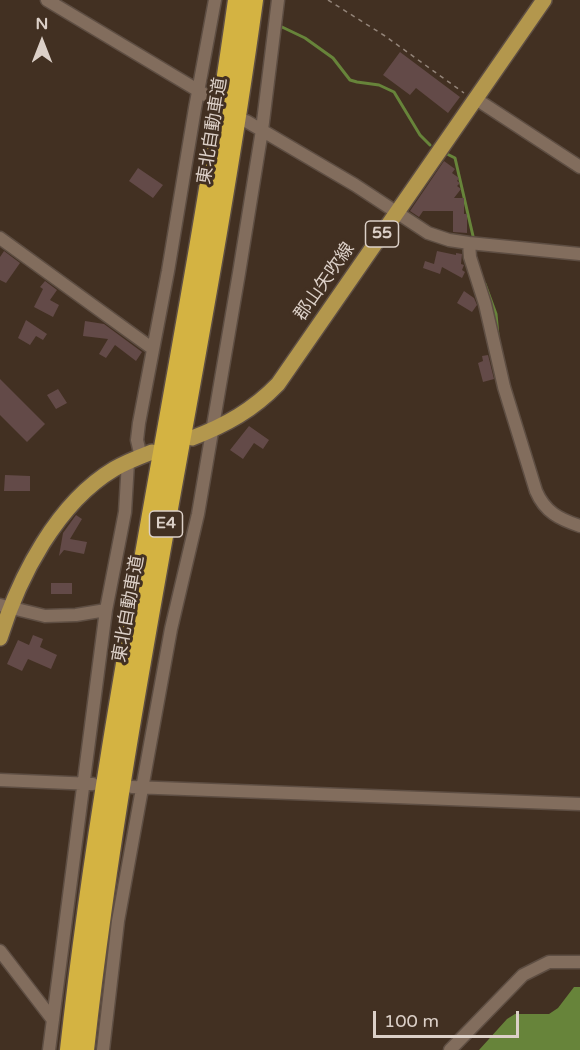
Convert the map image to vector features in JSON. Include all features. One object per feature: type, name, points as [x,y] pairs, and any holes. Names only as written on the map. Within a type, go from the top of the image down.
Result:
[{"type":"highway","name":"東北自動車道","points":[[69,1050],[94,852],[206,204],[237,0]]},
{"type":"highway","name":"東北自動車道","points":[[85,1050],[120,794],[218,230],[254,0]]},
{"type":"main road","name":"郡山矢吹線","points":[[192,438],[246,412],[278,384],[544,0]]},
{"type":"main road","points":[[0,638],[6,606],[52,528],[72,503],[99,479],[140,457]]},
{"type":"street","points":[[47,0],[203,94]]},
{"type":"street","points":[[49,1050],[88,784],[106,610],[125,512],[140,457],[137,440],[139,423],[203,94],[215,0]]},
{"type":"street","points":[[103,1050],[118,921],[138,787],[198,514],[262,130],[278,0]]},
{"type":"street","points":[[476,100],[580,167]]},
{"type":"street","points":[[246,121],[355,185],[428,232],[449,240],[469,243],[580,254]]},
{"type":"street","points":[[0,238],[153,349]]},
{"type":"street","points":[[469,243],[470,257],[485,304],[504,387],[538,496],[553,514],[580,526]]},
{"type":"street","points":[[6,606],[45,616],[76,615],[106,610]]},
{"type":"street","points":[[0,780],[88,784]]},
{"type":"street","points":[[138,787],[580,804]]},
{"type":"street","points":[[0,951],[53,1020]]},
{"type":"street","points":[[450,1050],[523,975],[549,962],[580,962]]},
{"type":"path","points":[[328,0],[385,36],[476,100]]},
{"type":"shaded area","points":[[574,987],[580,987],[580,1050],[479,1050],[507,1019],[515,1014],[549,1014],[558,1008]]},
{"type":"building","points":[[400,52],[460,97],[448,113],[416,88],[410,95],[383,75]]},
{"type":"building","points":[[444,161],[455,169],[452,173],[459,178],[457,181],[460,183],[457,186],[461,189],[454,198],[464,198],[467,233],[453,232],[453,211],[423,211],[419,217],[410,211]]},
{"type":"building","points":[[138,168],[163,185],[153,198],[129,181]]},
{"type":"building","points":[[4,251],[20,263],[6,283],[0,280],[0,257]]},
{"type":"building","points":[[437,251],[462,254],[461,264],[464,265],[462,270],[465,272],[462,278],[442,267],[440,274],[423,268],[425,261],[434,264]]},
{"type":"building","points":[[45,281],[57,290],[50,300],[59,305],[53,317],[34,307],[43,289],[40,287]]},
{"type":"building","points":[[464,291],[474,298],[477,305],[472,312],[457,303]]},
{"type":"building","points":[[26,320],[47,334],[43,340],[36,336],[30,345],[18,338]]},
{"type":"building","points":[[85,321],[104,324],[142,352],[136,361],[115,345],[106,358],[99,354],[108,339],[83,336]]},
{"type":"building","points":[[488,355],[494,379],[483,382],[478,363],[483,361],[482,356]]},
{"type":"building","points":[[0,379],[45,424],[27,442],[0,415]]},
{"type":"building","points":[[58,389],[67,403],[56,409],[47,395]]},
{"type":"building","points":[[249,426],[269,440],[263,449],[254,443],[243,459],[230,450]]},
{"type":"building","points":[[5,475],[30,476],[30,491],[4,491]]},
{"type":"building","points":[[76,515],[82,519],[70,539],[87,542],[84,554],[64,550],[59,556],[63,533]]},
{"type":"building","points":[[51,583],[72,583],[72,594],[51,594]]},
{"type":"building","points":[[33,635],[43,639],[40,647],[57,655],[51,669],[28,659],[22,671],[7,664],[18,640],[29,645]]},
{"type":"waterway","points":[[282,27],[305,38],[333,58],[350,80],[379,85],[394,92],[420,135],[430,145]]},
{"type":"waterway","points":[[447,154],[455,158],[473,236]]},
{"type":"waterway","points":[[485,284],[496,314],[498,336]]}]
